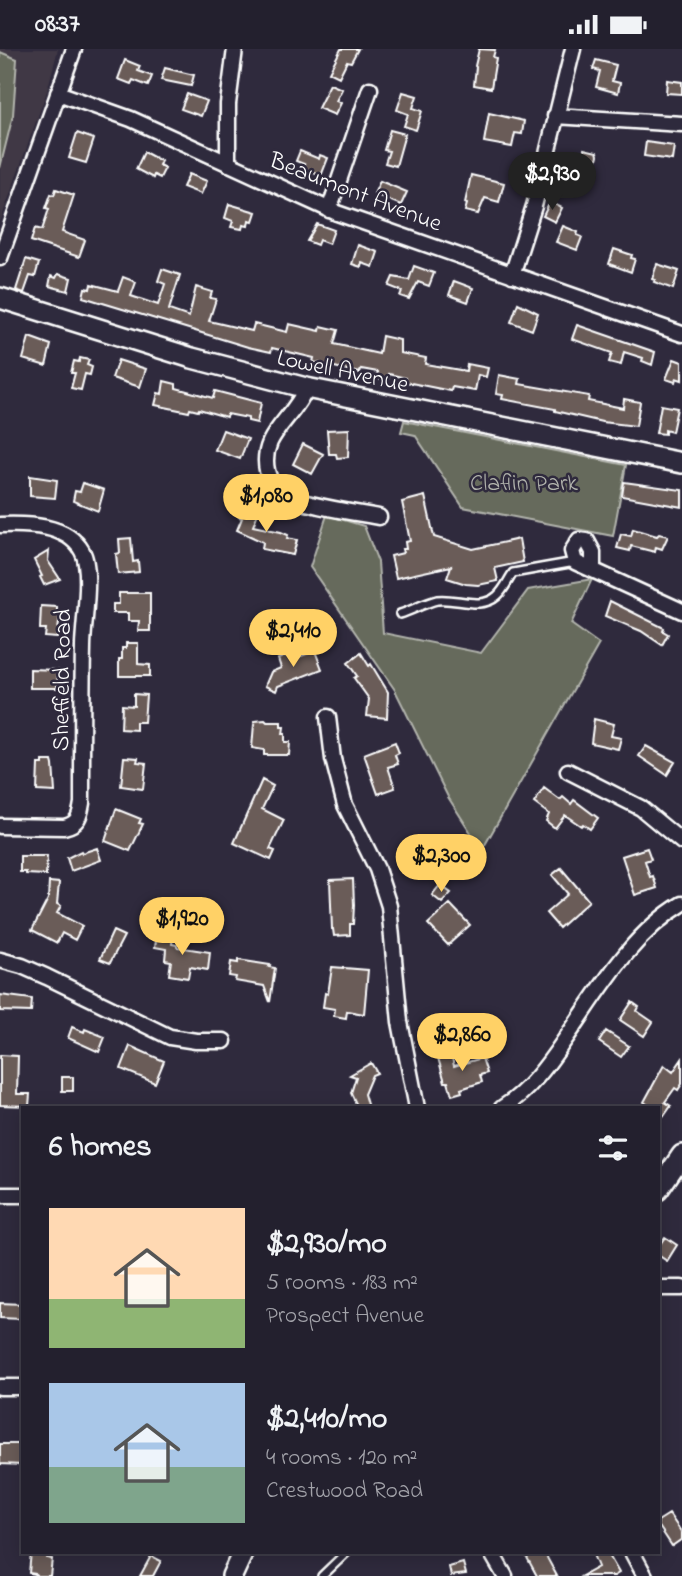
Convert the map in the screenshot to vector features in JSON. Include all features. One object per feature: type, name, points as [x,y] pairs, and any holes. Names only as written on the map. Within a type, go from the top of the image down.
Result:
[{"type":"street","points":[[0,258],[74,49]]},
{"type":"street","points":[[228,164],[228,104],[234,49]]},
{"type":"street","points":[[512,275],[534,206],[573,49]]},
{"type":"street","points":[[329,210],[370,89]]},
{"type":"street","name":"Beaumont Avenue","points":[[58,93],[131,119],[329,210],[682,334]]},
{"type":"street","points":[[555,116],[682,124]]},
{"type":"street","name":"Lowell Avenue","points":[[0,299],[192,358],[306,389],[682,463]]},
{"type":"street","points":[[306,389],[296,409],[272,439],[266,462],[269,477],[279,491],[292,499],[379,517]]},
{"type":"street","name":"Sheffield Road","points":[[0,525],[37,526],[66,534],[83,552],[87,563],[87,577],[83,645],[82,803],[78,819],[73,825],[64,827],[0,826]]},
{"type":"street","points":[[593,569],[593,552],[590,545],[584,540],[576,542],[573,548],[575,562],[682,611]]},
{"type":"street","points":[[328,717],[333,759],[345,805],[377,869],[389,905],[400,1022],[417,1106]]},
{"type":"street","points":[[568,771],[641,808],[682,842]]},
{"type":"street","points":[[505,1106],[523,1092],[544,1068],[635,943],[670,911],[682,904]]},
{"type":"street","points":[[0,960],[47,977],[170,1037],[224,1041]]},
{"type":"street","points":[[660,1187],[682,1155]]},
{"type":"street","points":[[0,1195],[21,1195]]},
{"type":"street","points":[[660,1288],[682,1288]]},
{"type":"street","points":[[0,1387],[21,1387]]},
{"type":"street","points":[[232,1576],[242,1554]]},
{"type":"street","points":[[492,1554],[505,1576]]},
{"type":"street","points":[[633,1554],[645,1576]]},
{"type":"lane","points":[[400,614],[435,601],[475,603],[492,599],[498,595],[513,573],[575,562]]},
{"type":"lane","points":[[322,1576],[345,1554]]},
{"type":"shaded area","points":[[0,49],[58,49],[47,91],[0,222]]},
{"type":"green space","points":[[0,52],[17,59],[13,115],[0,168]]},
{"type":"green space","name":"Claflin Park","points":[[404,421],[626,465],[613,536],[463,507],[415,435],[401,432]]},
{"type":"green space","points":[[327,515],[364,526],[378,562],[383,633],[481,653],[528,590],[592,579],[571,624],[599,644],[482,850],[448,797],[395,690],[310,567]]},
{"type":"building","points":[[341,49],[358,49],[351,62],[347,61],[339,77],[329,72]]},
{"type":"building","points":[[479,49],[495,50],[491,88],[474,85]]},
{"type":"building","points":[[125,60],[140,66],[138,71],[152,76],[148,86],[133,80],[131,84],[118,79]]},
{"type":"building","points":[[596,60],[616,65],[612,81],[620,83],[618,93],[596,87],[600,71],[593,69]]},
{"type":"building","points":[[165,68],[194,75],[191,86],[161,80]]},
{"type":"building","points":[[667,80],[682,82],[682,94],[666,93]]},
{"type":"building","points":[[330,84],[342,89],[336,101],[341,103],[335,115],[318,108]]},
{"type":"building","points":[[403,92],[417,96],[413,108],[422,111],[416,130],[404,126],[408,114],[397,110]]},
{"type":"building","points":[[187,94],[207,101],[201,116],[181,109]]},
{"type":"building","points":[[489,113],[524,121],[522,134],[515,133],[512,147],[484,142]]},
{"type":"building","points":[[390,130],[405,134],[396,166],[385,163],[389,151],[384,150]]},
{"type":"building","points":[[77,133],[94,139],[86,163],[69,158]]},
{"type":"building","points":[[646,142],[674,146],[672,160],[644,156]]},
{"type":"building","points":[[584,149],[597,152],[598,155],[593,175],[590,174],[589,179],[574,175]]},
{"type":"building","points":[[300,151],[319,159],[320,155],[328,158],[321,176],[302,168],[304,164],[296,161]]},
{"type":"building","points":[[144,152],[161,161],[159,165],[165,168],[160,178],[154,175],[153,178],[136,169]]},
{"type":"building","points":[[189,174],[207,181],[201,194],[183,187]]},
{"type":"building","points":[[471,175],[504,183],[499,202],[485,198],[478,214],[465,211]]},
{"type":"building","points":[[380,181],[407,192],[401,205],[374,194]]},
{"type":"building","points":[[56,189],[74,195],[62,232],[85,240],[79,257],[31,241],[35,228],[42,230],[49,209],[46,208]]},
{"type":"building","points":[[550,202],[562,208],[555,222],[543,216]]},
{"type":"building","points":[[229,204],[256,212],[253,221],[249,220],[248,226],[243,225],[242,229],[231,227],[233,221],[225,218]]},
{"type":"building","points":[[317,224],[334,230],[329,244],[319,240],[317,245],[307,241]]},
{"type":"building","points":[[563,226],[578,232],[577,235],[582,237],[577,250],[556,242]]},
{"type":"building","points":[[358,245],[378,252],[373,267],[362,263],[361,267],[352,264]]},
{"type":"building","points":[[614,249],[632,255],[631,258],[635,259],[631,272],[609,264]]},
{"type":"building","points":[[26,259],[39,263],[35,277],[30,276],[24,293],[16,290]]},
{"type":"building","points":[[657,264],[679,271],[673,289],[652,279]]},
{"type":"building","points":[[414,266],[434,273],[429,286],[418,282],[409,299],[400,296],[402,291],[389,286],[393,277],[409,280]]},
{"type":"building","points":[[162,269],[180,275],[169,310],[189,317],[196,287],[212,292],[210,298],[216,299],[209,321],[252,331],[254,324],[287,332],[289,324],[320,331],[321,326],[338,330],[334,344],[379,354],[382,336],[400,340],[400,353],[426,358],[425,364],[466,371],[467,364],[488,368],[486,377],[478,375],[475,391],[452,387],[451,391],[406,382],[406,378],[389,374],[388,380],[377,378],[378,372],[361,369],[360,373],[313,362],[314,358],[272,348],[271,352],[248,347],[83,297],[85,288],[90,289],[91,284],[118,291],[123,277],[136,282],[131,296],[158,305],[165,284],[158,281]]},
{"type":"building","points":[[58,274],[71,278],[68,291],[49,286],[51,276],[56,278]]},
{"type":"building","points":[[454,281],[473,288],[468,302],[449,295]]},
{"type":"building","points":[[518,303],[538,313],[532,330],[511,322]]},
{"type":"building","points":[[577,325],[655,352],[652,365],[642,361],[643,358],[624,352],[621,365],[609,362],[612,353],[572,339]]},
{"type":"building","points":[[29,337],[51,345],[46,366],[23,359]]},
{"type":"building","points":[[80,358],[89,360],[87,365],[92,367],[90,375],[85,374],[81,390],[71,388],[75,373],[71,373],[74,361],[79,362]]},
{"type":"building","points":[[674,359],[682,362],[682,380],[676,378],[675,382],[666,379]]},
{"type":"building","points":[[118,360],[146,369],[140,387],[112,378]]},
{"type":"building","points":[[499,375],[520,379],[519,384],[589,396],[588,401],[623,408],[624,399],[640,402],[636,426],[602,422],[555,409],[502,399],[503,395],[496,394]]},
{"type":"building","points":[[164,381],[176,384],[176,388],[213,398],[215,391],[261,403],[257,423],[248,421],[248,418],[227,414],[226,417],[199,409],[190,409],[189,412],[155,405],[158,393],[162,394]]},
{"type":"building","points":[[661,405],[677,408],[672,432],[665,430],[665,434],[656,433]]},
{"type":"building","points":[[349,429],[348,457],[337,458],[336,454],[329,454],[327,430]]},
{"type":"building","points":[[223,430],[248,439],[240,459],[215,450]]},
{"type":"building","points":[[303,444],[323,454],[312,474],[293,464]]},
{"type":"building","points":[[30,476],[57,480],[55,498],[30,496]]},
{"type":"building","points":[[624,482],[682,490],[682,507],[622,496]]},
{"type":"building","points":[[83,483],[104,490],[98,511],[73,501],[75,491],[80,492]]},
{"type":"building","points":[[425,496],[434,537],[473,549],[519,539],[523,562],[495,568],[498,581],[478,585],[447,578],[451,566],[396,578],[391,556],[403,553],[402,549],[406,549],[405,542],[410,541],[402,502]]},
{"type":"building","points":[[243,507],[258,513],[253,526],[281,532],[288,535],[287,538],[297,540],[293,555],[262,549],[263,542],[237,530]]},
{"type":"building","points":[[633,529],[657,536],[668,536],[662,549],[656,547],[655,552],[631,546],[630,551],[617,548],[621,534],[631,536]]},
{"type":"building","points":[[131,538],[133,562],[138,561],[139,572],[118,574],[116,554],[120,553],[119,539]]},
{"type":"building","points":[[49,551],[48,561],[60,579],[44,585],[34,560]]},
{"type":"building","points":[[119,593],[150,593],[150,631],[138,631],[139,621],[128,621],[128,613],[113,613],[113,604],[119,604]]},
{"type":"building","points":[[610,601],[664,628],[663,631],[668,634],[662,645],[641,631],[605,616]]},
{"type":"building","points":[[41,606],[57,607],[57,615],[60,615],[57,638],[45,637],[46,629],[40,629]]},
{"type":"building","points":[[126,643],[138,643],[138,664],[150,665],[150,676],[119,676],[119,659],[122,659],[122,648],[126,648]]},
{"type":"building","points":[[315,651],[322,669],[278,686],[276,691],[265,686],[271,672],[281,668],[278,659],[291,654],[293,659]]},
{"type":"building","points":[[361,653],[388,692],[387,718],[367,716],[369,699],[354,678],[357,676],[348,663]]},
{"type":"building","points":[[30,669],[58,670],[57,688],[30,688]]},
{"type":"building","points":[[134,694],[146,695],[144,722],[136,722],[136,730],[121,729],[122,705],[134,706]]},
{"type":"building","points":[[594,719],[614,724],[611,736],[621,738],[618,749],[591,743]]},
{"type":"building","points":[[255,721],[281,722],[285,742],[290,742],[289,755],[264,755],[264,750],[252,748]]},
{"type":"building","points":[[395,742],[399,753],[395,755],[398,764],[388,767],[395,788],[378,794],[364,754]]},
{"type":"building","points":[[646,746],[675,762],[667,775],[639,756]]},
{"type":"building","points":[[124,757],[138,758],[137,762],[146,763],[143,789],[121,786]]},
{"type":"building","points":[[43,761],[52,761],[55,792],[37,791],[38,764],[43,764]]},
{"type":"building","points":[[262,780],[273,786],[262,809],[284,820],[270,849],[275,851],[271,860],[234,843]]},
{"type":"building","points":[[544,788],[560,800],[563,797],[571,804],[574,800],[598,818],[590,829],[565,815],[555,828],[546,821],[549,814],[534,803]]},
{"type":"building","points":[[116,809],[141,819],[139,823],[143,824],[130,851],[105,841]]},
{"type":"building","points":[[97,848],[101,860],[71,871],[67,858],[81,851],[82,853]]},
{"type":"building","points":[[647,848],[651,859],[645,861],[657,888],[635,895],[622,856]]},
{"type":"building","points":[[20,856],[47,856],[46,875],[20,872]]},
{"type":"building","points":[[561,868],[589,901],[559,928],[546,913],[568,894],[552,875]]},
{"type":"building","points":[[353,879],[353,924],[350,924],[350,935],[334,936],[330,880]]},
{"type":"building","points":[[49,882],[59,883],[57,904],[61,906],[57,913],[82,926],[75,940],[62,933],[57,943],[32,930],[48,899]]},
{"type":"building","points":[[440,885],[451,893],[442,903],[432,895]]},
{"type":"building","points":[[450,904],[470,925],[448,945],[428,924]]},
{"type":"building","points":[[113,931],[124,936],[110,963],[100,959]]},
{"type":"building","points":[[157,934],[173,937],[172,944],[177,947],[210,952],[208,970],[190,967],[188,978],[169,975],[171,961],[165,960],[166,949],[155,947]]},
{"type":"building","points":[[238,960],[275,968],[270,1002],[264,986],[235,981],[236,977],[229,976],[231,962],[238,963]]},
{"type":"building","points":[[332,967],[368,970],[364,1014],[347,1011],[346,1018],[334,1016],[335,1009],[323,1007]]},
{"type":"building","points":[[0,995],[32,999],[31,1012],[0,1011]]},
{"type":"building","points":[[632,1002],[639,1007],[637,1011],[653,1022],[644,1036],[620,1020]]},
{"type":"building","points":[[72,1027],[105,1037],[99,1052],[68,1038]]},
{"type":"building","points":[[606,1031],[629,1046],[621,1057],[599,1042]]},
{"type":"building","points":[[130,1046],[164,1061],[155,1083],[121,1069]]},
{"type":"building","points":[[451,1054],[454,1066],[482,1058],[487,1073],[480,1075],[482,1082],[452,1095],[438,1058]]},
{"type":"building","points":[[0,1055],[18,1056],[17,1094],[30,1094],[29,1106],[0,1105]]},
{"type":"building","points":[[682,1059],[682,1084],[678,1090],[675,1088],[665,1102],[671,1106],[664,1116],[660,1113],[660,1106],[650,1106],[644,1102],[664,1065],[673,1072]]},
{"type":"building","points":[[371,1063],[377,1073],[372,1075],[364,1094],[367,1106],[357,1106],[351,1093],[356,1077],[350,1075]]},
{"type":"building","points":[[62,1077],[73,1077],[73,1091],[62,1091]]},
{"type":"building","points":[[665,1237],[677,1245],[667,1261],[660,1256],[660,1244]]},
{"type":"building","points":[[0,1303],[21,1304],[21,1319],[0,1318]]},
{"type":"building","points":[[0,1444],[19,1444],[21,1465],[0,1464]]},
{"type":"building","points":[[669,1514],[682,1533],[682,1539],[672,1546],[660,1528],[660,1520]]},
{"type":"building","points":[[31,1554],[46,1554],[46,1558],[52,1559],[50,1576],[35,1576],[36,1574],[29,1573]]},
{"type":"building","points":[[525,1554],[545,1554],[557,1576],[537,1576]]},
{"type":"building","points":[[593,1554],[608,1554],[619,1573],[614,1576],[582,1576],[598,1567]]},
{"type":"building","points":[[151,1556],[161,1561],[153,1576],[140,1576]]},
{"type":"building","points":[[463,1563],[466,1574],[451,1576],[449,1567]]}]
